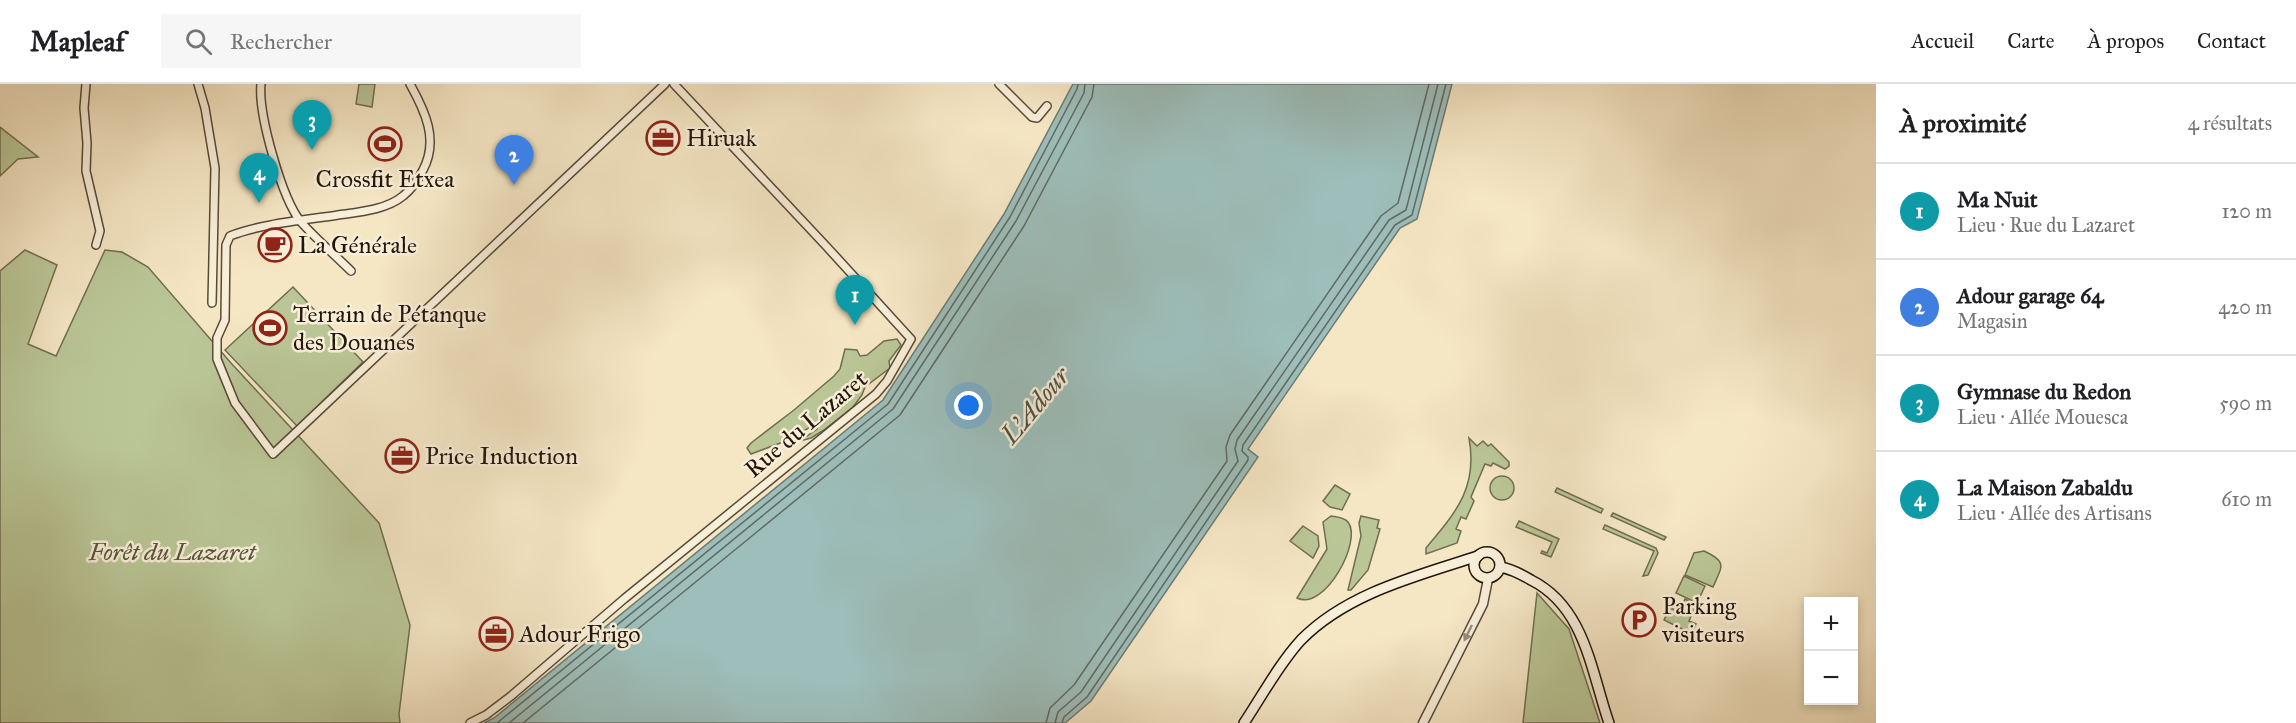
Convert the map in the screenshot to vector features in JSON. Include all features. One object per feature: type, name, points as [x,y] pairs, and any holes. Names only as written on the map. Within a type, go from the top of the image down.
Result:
[{"type":"main road","points":[[1244,723],[1300,642],[1327,619],[1350,605],[1410,578],[1485,552],[1493,553],[1499,559],[1500,567],[1496,575],[1488,579],[1476,573],[1474,566],[1478,556]]},
{"type":"main road","points":[[1461,561],[1474,566]]},
{"type":"main road","points":[[1500,567],[1510,569],[1540,584],[1552,593],[1571,616],[1586,645],[1610,723]]},
{"type":"street","points":[[86,84],[84,108],[87,143],[86,171],[100,231],[96,245]]},
{"type":"street","points":[[198,84],[205,108],[215,168],[212,303]]},
{"type":"street","points":[[261,84],[263,115],[287,198],[300,221],[351,271]]},
{"type":"street","points":[[410,84],[426,115],[430,135],[426,164],[415,184],[402,197],[366,211],[238,233],[230,236],[226,245],[225,320],[217,338],[217,359],[236,402],[273,454],[665,84]]},
{"type":"street","points":[[999,84],[1032,117],[1036,118],[1047,106]]},
{"type":"street","name":"Rue du Lazaret","points":[[470,723],[486,715],[511,696],[624,599],[876,394],[910,339],[836,255],[676,85]]},
{"type":"street","points":[[1423,723],[1483,604],[1488,579]]},
{"type":"green space","points":[[359,84],[375,84],[372,107],[356,104]]},
{"type":"green space","points":[[0,127],[38,157],[18,159],[0,176]]},
{"type":"green space","name":"Forêt du Lazaret","points":[[25,250],[57,265],[28,344],[56,356],[105,250],[122,252],[148,267],[231,363],[379,523],[410,625],[399,714],[400,723],[0,723],[0,271]]},
{"type":"green space","points":[[293,287],[363,362],[297,426],[225,350]]},
{"type":"green space","points":[[897,339],[901,345],[889,361],[890,368],[865,387],[853,407],[824,430],[811,438],[800,441],[817,429],[820,422],[783,442],[751,454],[747,448],[751,443],[834,376],[840,369],[845,349],[857,350],[860,356],[867,355],[884,341]]},
{"type":"green space","points":[[1469,438],[1477,446],[1483,441],[1488,446],[1491,444],[1509,462],[1509,466],[1505,469],[1493,463],[1491,466],[1485,464],[1471,497],[1474,501],[1466,519],[1461,517],[1456,529],[1461,531],[1457,543],[1426,554],[1426,548],[1455,511],[1467,485],[1471,456]]},
{"type":"green space","points":[[1502,476],[1510,480],[1514,488],[1510,496],[1502,500],[1494,496],[1490,488],[1494,480]]},
{"type":"green space","points":[[1335,485],[1350,494],[1342,510],[1330,507],[1323,501]]},
{"type":"green space","points":[[1557,488],[1603,509],[1601,513],[1555,492]]},
{"type":"green space","points":[[1613,513],[1666,537],[1664,540],[1611,516]]},
{"type":"green space","points":[[1331,516],[1348,522],[1351,531],[1346,558],[1329,585],[1318,595],[1308,600],[1297,598],[1327,549],[1323,522]]},
{"type":"green space","points":[[1361,516],[1379,520],[1377,528],[1380,529],[1368,570],[1351,590],[1348,590],[1361,536],[1359,523]]},
{"type":"green space","points":[[1519,521],[1559,539],[1551,557],[1541,553],[1542,551],[1547,553],[1552,542],[1516,527]]},
{"type":"green space","points":[[1605,525],[1656,548],[1658,553],[1648,575],[1643,576],[1654,551],[1603,529]]},
{"type":"green space","points":[[1303,526],[1318,536],[1319,546],[1313,558],[1290,541]]},
{"type":"green space","points":[[1704,551],[1717,558],[1721,565],[1713,587],[1685,575],[1694,553]]},
{"type":"green space","points":[[1684,576],[1705,586],[1697,603],[1676,593]]},
{"type":"green space","points":[[1537,593],[1569,629],[1600,723],[1523,723]]},
{"type":"green space","points":[[1685,599],[1696,605],[1692,615],[1680,609]]},
{"type":"green space","points":[[1670,608],[1691,616],[1689,621],[1696,624],[1692,634],[1664,620]]},
{"type":"water","name":"L'Adour","points":[[1073,84],[1452,84],[1417,219],[1400,228],[1248,449],[1258,457],[1091,701],[1065,723],[484,723],[494,718],[883,400],[1004,214]]},
{"type":"place","name":"Hiruak","points":[[663,138]]},
{"type":"place","name":"Crossfit Etxea","points":[[385,144]]},
{"type":"place","name":"Gymnase du Redon","points":[[312,150]]},
{"type":"place","name":"Adour garage 64","points":[[514,185]]},
{"type":"place","name":"La Maison Zabaldu","points":[[259,203]]},
{"type":"place","name":"La Générale","points":[[275,245]]},
{"type":"place","name":"Ma Nuit","points":[[855,325]]},
{"type":"place","name":"Terrain de Pétanque des Douanes","points":[[270,328]]},
{"type":"place","name":"Price Induction","points":[[402,456]]},
{"type":"place","name":"Parking visiteurs","points":[[1639,620]]},
{"type":"place","name":"Adour Frigo","points":[[496,634]]}]
